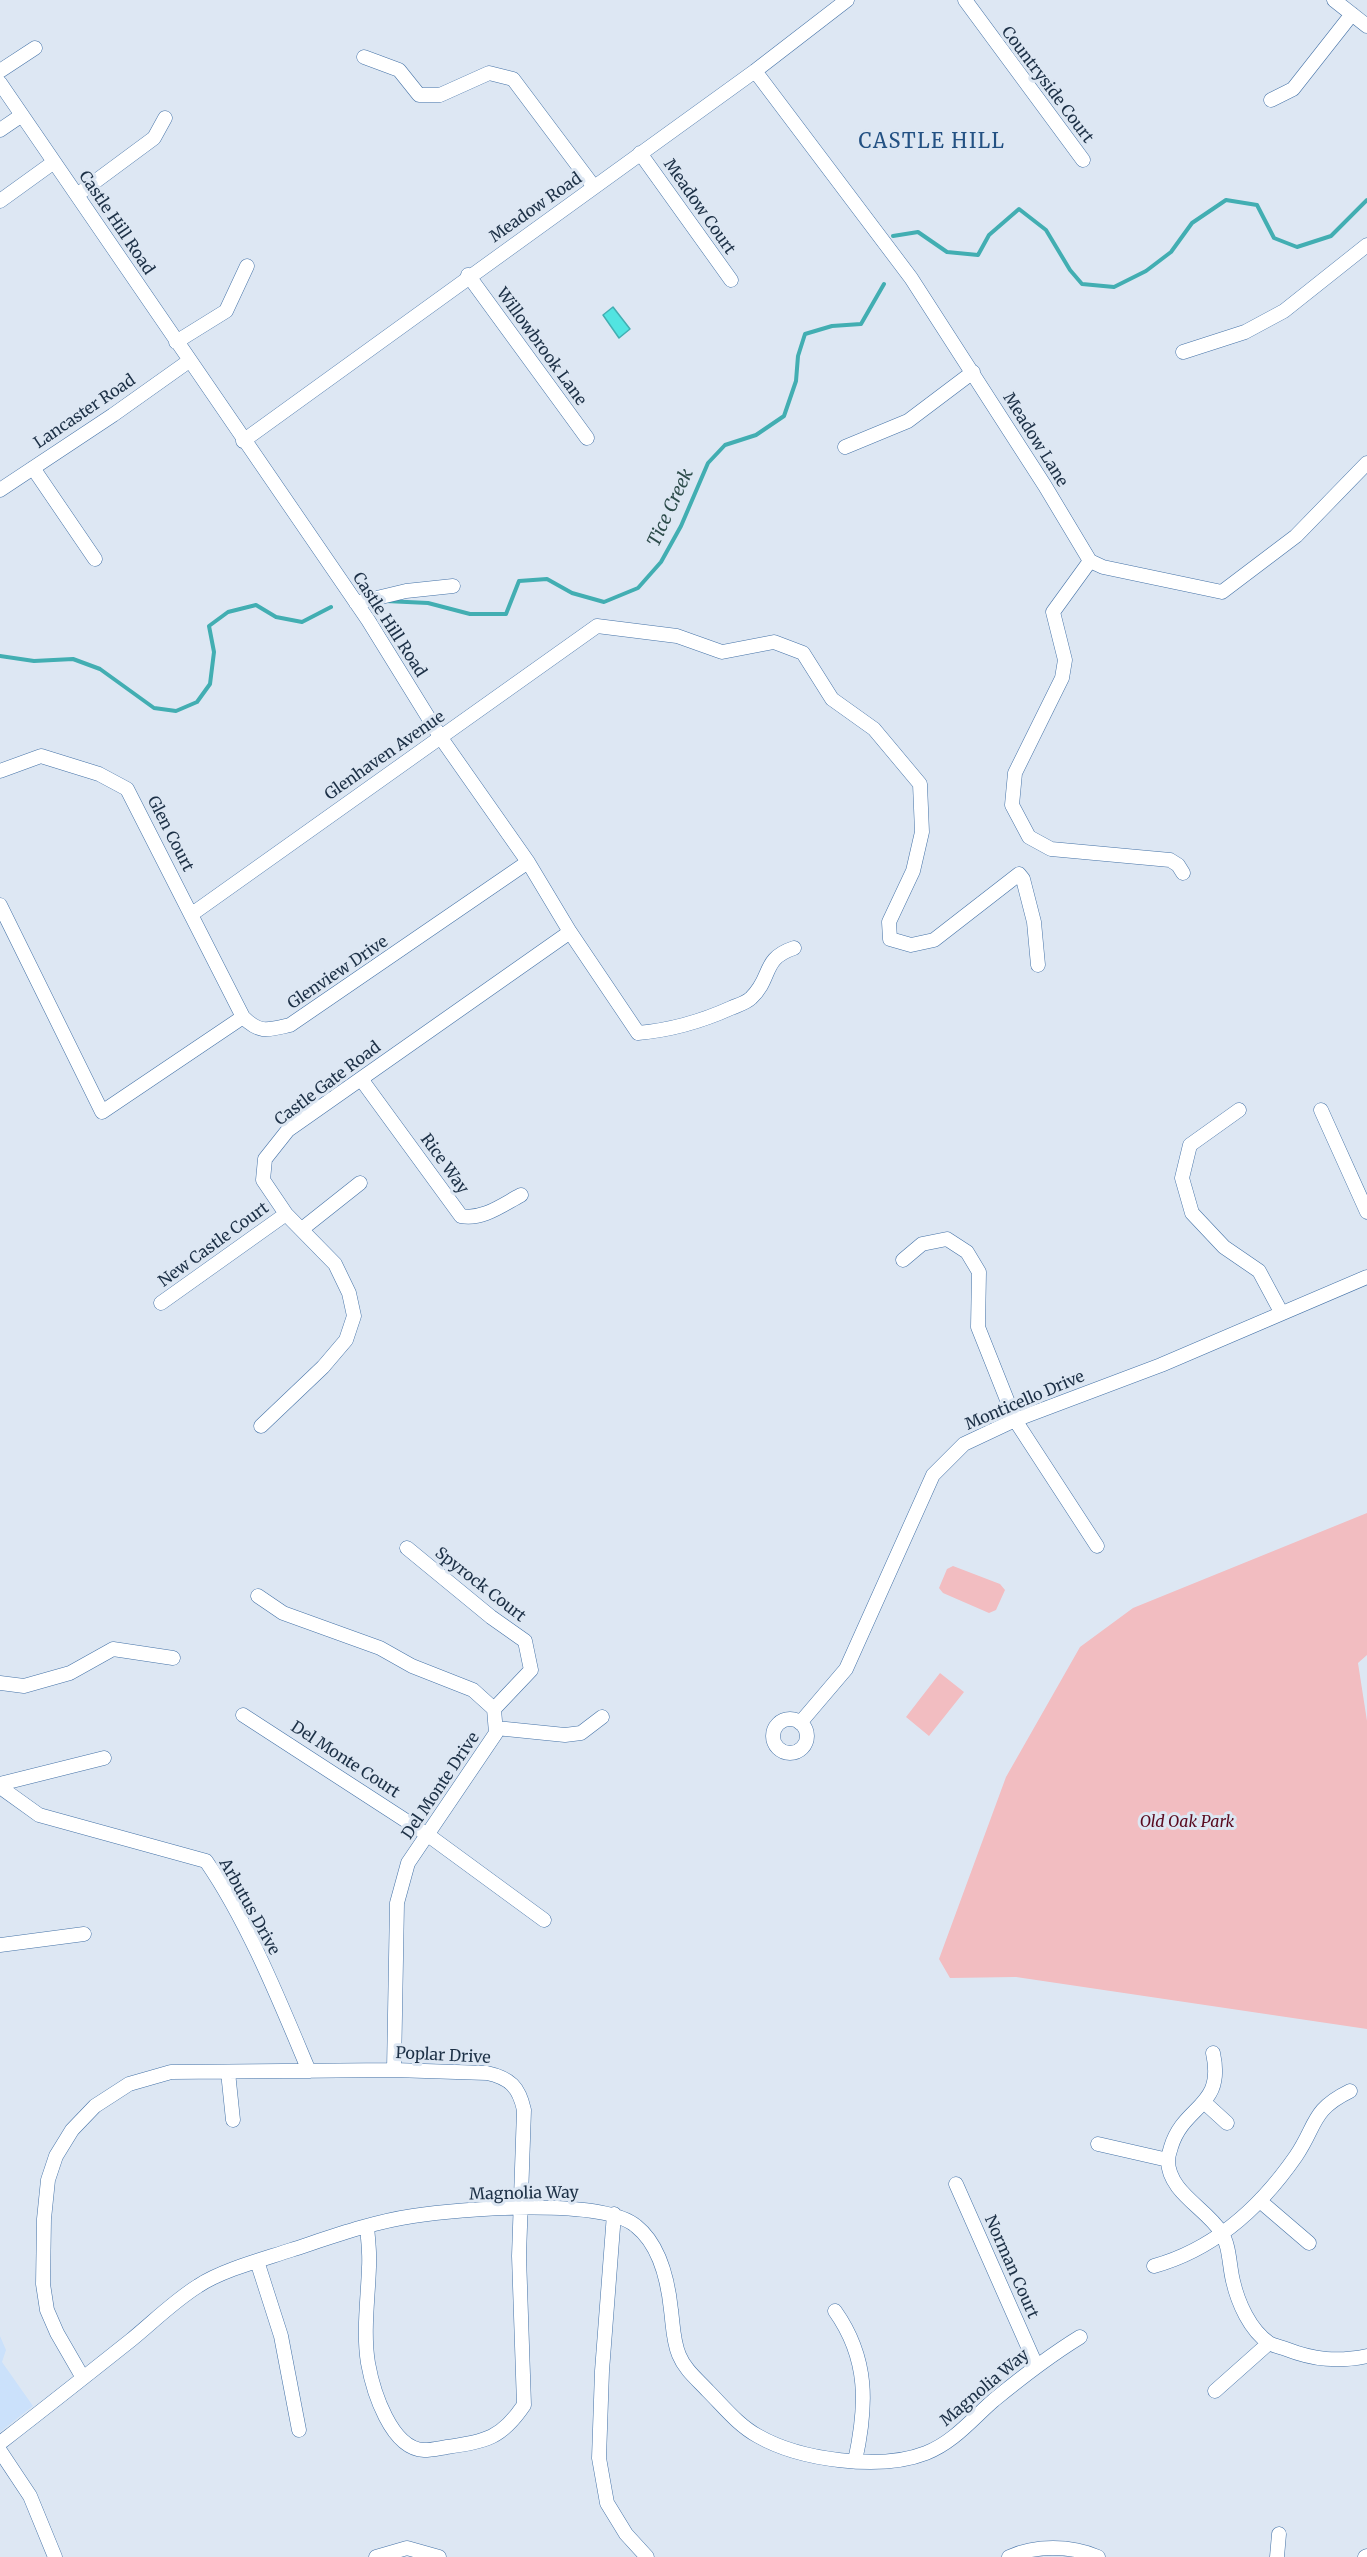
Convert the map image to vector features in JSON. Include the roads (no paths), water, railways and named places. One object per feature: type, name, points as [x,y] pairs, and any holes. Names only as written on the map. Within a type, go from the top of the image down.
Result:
[{"type":"street","name":"Meadow Road","points":[[243,441],[468,276],[755,71],[847,0]]},
{"type":"street","name":"Countryside Court","points":[[964,0],[1083,160]]},
{"type":"street","points":[[1334,0],[1367,26]]},
{"type":"street","points":[[1270,100],[1293,89],[1352,14]]},
{"type":"street","points":[[0,71],[35,48]]},
{"type":"street","points":[[364,57],[399,70],[419,95],[440,95],[489,73],[513,79],[594,187]]},
{"type":"street","name":"Meadow Lane","points":[[755,71],[911,278],[973,372],[1090,561]]},
{"type":"street","name":"Castle Hill Road","points":[[0,82],[243,441],[356,603],[441,738],[528,862],[570,932],[638,1033],[686,1026],[746,1002],[764,980],[774,958],[780,952],[794,948]]},
{"type":"street","points":[[0,130],[22,115]]},
{"type":"street","points":[[76,195],[154,138],[165,118]]},
{"type":"street","name":"Meadow Court","points":[[640,153],[731,280]]},
{"type":"street","points":[[0,201],[54,162]]},
{"type":"street","points":[[1184,351],[1245,332],[1284,311],[1367,245]]},
{"type":"street","points":[[176,342],[226,310],[248,266]]},
{"type":"street","name":"Willowbrook Lane","points":[[468,276],[587,438]]},
{"type":"street","name":"Lancaster Road","points":[[0,490],[189,361]]},
{"type":"street","points":[[845,447],[908,421],[973,372]]},
{"type":"street","points":[[1183,873],[1179,865],[1170,860],[1051,849],[1029,837],[1012,805],[1015,773],[1062,678],[1065,660],[1053,612],[1090,561],[1103,567],[1222,592],[1296,536],[1367,463]]},
{"type":"street","points":[[33,468],[95,559]]},
{"type":"street","points":[[356,603],[406,591],[453,586]]},
{"type":"street","name":"Glenhaven Avenue","points":[[192,914],[597,626],[676,636],[722,652],[774,642],[803,653],[832,699],[874,729],[920,784],[922,832],[913,871],[889,922],[890,939],[911,945],[934,940],[1019,874],[1023,879],[1034,922],[1038,965]]},
{"type":"street","name":"Glen Court","points":[[0,771],[41,756],[99,774],[128,789],[243,1017]]},
{"type":"street","name":"Glenview Drive","points":[[243,1017],[251,1025],[263,1031],[290,1025],[528,862]]},
{"type":"street","points":[[0,905],[102,1112],[243,1017]]},
{"type":"street","name":"Castle Gate Road","points":[[261,1426],[323,1367],[346,1340],[354,1316],[349,1293],[335,1264],[286,1214],[263,1180],[265,1159],[288,1130],[570,932]]},
{"type":"street","name":"Rice Way","points":[[361,1079],[461,1216],[472,1218],[489,1213],[521,1195]]},
{"type":"street","points":[[1239,1110],[1190,1145],[1182,1178],[1192,1213],[1224,1247],[1258,1271],[1281,1312]]},
{"type":"street","points":[[1321,1110],[1367,1212]]},
{"type":"street","points":[[302,1229],[360,1184]]},
{"type":"street","name":"New Castle Court","points":[[161,1303],[286,1214]]},
{"type":"street","points":[[903,1260],[922,1244],[947,1239],[967,1252],[979,1272],[978,1327],[1015,1420],[1097,1546]]},
{"type":"street","name":"Monticello Drive","points":[[800,1723],[846,1669],[933,1475],[964,1444],[1015,1420],[1161,1365],[1367,1277]]},
{"type":"street","name":"Spyrock Court","points":[[406,1548],[491,1617],[525,1641],[531,1670],[494,1709]]},
{"type":"street","points":[[258,1596],[283,1613],[380,1648],[412,1666],[472,1690],[494,1709]]},
{"type":"street","points":[[0,1683],[24,1686],[70,1673],[113,1649],[173,1658]]},
{"type":"street","name":"Del Monte Drive","points":[[394,2070],[397,1903],[408,1863],[496,1734],[494,1709]]},
{"type":"street","name":"Del Monte Court","points":[[243,1715],[428,1835],[544,1920]]},
{"type":"street","points":[[496,1728],[565,1735],[581,1733],[602,1717]]},
{"type":"street","points":[[0,1786],[104,1758]]},
{"type":"street","name":"Arbutus Drive","points":[[0,1786],[39,1815],[206,1861],[220,1881],[270,1979],[309,2071]]},
{"type":"street","points":[[0,1945],[84,1934]]},
{"type":"street","points":[[1213,2053],[1216,2068],[1215,2087],[1205,2103],[1188,2117],[1175,2136],[1168,2160],[1178,2188],[1209,2215],[1223,2234],[1240,2302],[1250,2323],[1269,2343],[1307,2357],[1343,2361],[1367,2356]]},
{"type":"street","name":"Poplar Drive","points":[[83,2378],[57,2333],[47,2310],[43,2284],[46,2200],[48,2180],[56,2156],[72,2130],[95,2106],[129,2084],[171,2072],[394,2070],[487,2073],[502,2076],[513,2084],[521,2096],[524,2110],[523,2208],[519,2256],[524,2405],[510,2425],[494,2436],[423,2450],[405,2443],[389,2425],[368,2364],[366,2331],[370,2264],[367,2226]]},
{"type":"street","points":[[228,2072],[233,2120]]},
{"type":"street","points":[[1154,2266],[1182,2258],[1223,2234],[1260,2201],[1297,2154],[1321,2109],[1332,2100],[1350,2091]]},
{"type":"street","points":[[1205,2103],[1227,2123]]},
{"type":"street","points":[[1098,2144],[1168,2160]]},
{"type":"street","name":"Norman Court","points":[[956,2184],[1036,2365]]},
{"type":"street","points":[[1260,2201],[1309,2243]]},
{"type":"street","name":"Magnolia Way","points":[[0,2444],[200,2284],[257,2261],[367,2226],[414,2216],[523,2208],[592,2210],[614,2214],[635,2224],[652,2242],[662,2265],[671,2306],[675,2342],[680,2359],[689,2371],[734,2418],[757,2436],[813,2455],[855,2461],[896,2462],[927,2453],[957,2435],[1036,2365],[1080,2337]]},
{"type":"street","points":[[614,2214],[602,2371],[599,2458],[607,2503],[626,2534],[647,2557]]},
{"type":"street","points":[[257,2261],[282,2336],[298,2430]]},
{"type":"street","points":[[835,2311],[848,2330],[863,2381],[861,2432],[855,2461]]},
{"type":"street","points":[[1215,2391],[1269,2343]]},
{"type":"street","points":[[0,2451],[30,2496],[55,2557]]},
{"type":"street","points":[[1277,2557],[1278,2534]]},
{"type":"street","points":[[376,2557],[406,2548],[439,2557]]},
{"type":"street","points":[[1009,2557],[1023,2551],[1060,2548],[1098,2557]]},
{"type":"waterway","name":"Tice Creek","points":[[893,236],[918,232],[947,252],[978,255],[989,235],[1019,209],[1046,230],[1070,270],[1082,284],[1114,287],[1146,271],[1171,252],[1192,223],[1226,200],[1257,205],[1274,238],[1297,247],[1331,236],[1367,200]]},
{"type":"waterway","name":"Tice Creek","points":[[386,601],[428,603],[470,614],[506,614],[519,581],[547,579],[572,593],[604,602],[638,588],[661,562],[681,526],[708,463],[725,445],[756,435],[784,416],[796,381],[798,356],[805,334],[832,326],[861,324],[884,284]]},
{"type":"waterway","name":"Tice Creek","points":[[0,656],[34,661],[73,659],[100,669],[154,708],[176,711],[197,702],[210,684],[214,652],[209,626],[228,612],[256,605],[276,617],[302,622],[331,607]]},
{"type":"district","name":"CASTLE HILL","points":[[932,142]]},
{"type":"park label","name":"Old Oak Park","points":[[1187,1822]]}]
